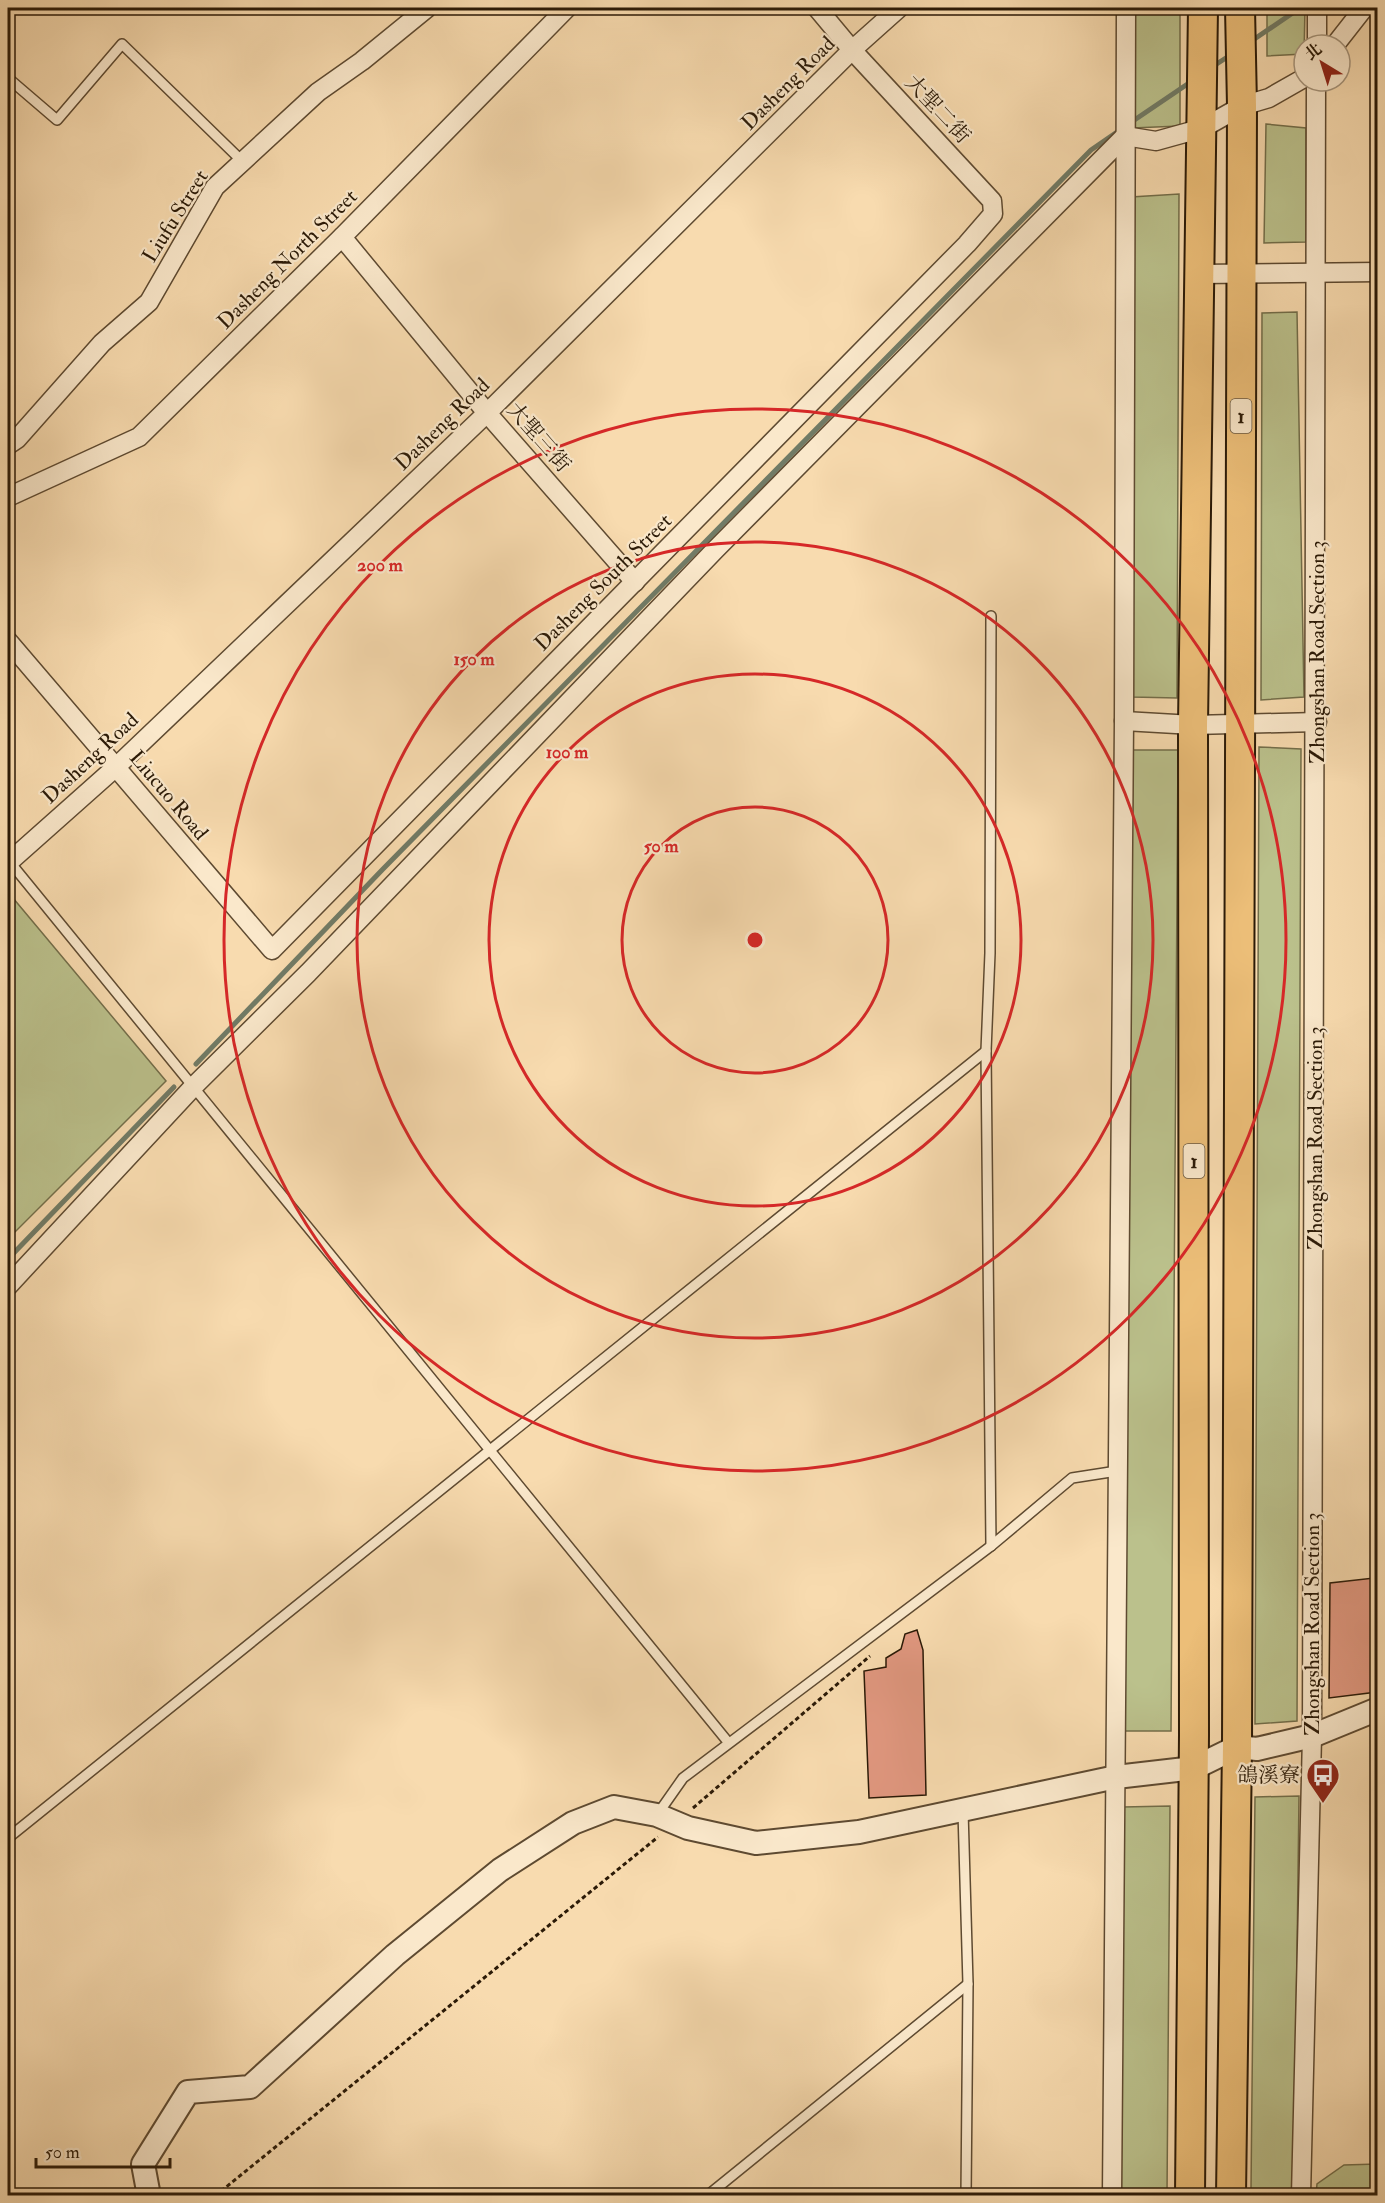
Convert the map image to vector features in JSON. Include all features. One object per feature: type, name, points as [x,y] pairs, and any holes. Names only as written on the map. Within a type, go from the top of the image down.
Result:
[{"type":"main road","name":"1","points":[[1190,2196],[1194,1768],[1193,725],[1203,8]]},
{"type":"main road","name":"1","points":[[1231,2196],[1237,1747],[1242,106],[1240,8]]},
{"type":"street","name":"Liufu Street","points":[[8,445],[17,439],[102,343],[149,302],[215,187],[318,92],[362,61],[427,8]]},
{"type":"street","name":"Dasheng North Street","points":[[8,497],[139,437],[342,237],[567,8]]},
{"type":"street","name":"大聖二街","points":[[817,8],[852,50],[992,201],[993,214],[967,244]]},
{"type":"street","name":"Dasheng Road","points":[[8,862],[116,767],[487,412],[852,50],[899,8]]},
{"type":"street","points":[[1112,2196],[1124,721],[1126,8]]},
{"type":"street","points":[[1317,8],[1317,33]]},
{"type":"street","points":[[1344,33],[1364,8]]},
{"type":"street","points":[[1125,136],[1156,141],[1203,128],[1242,106],[1269,98],[1292,85]]},
{"type":"street","name":"Zhongshan Road Section 3","points":[[1301,2196],[1312,1736],[1317,722],[1316,93]]},
{"type":"street","points":[[8,1286],[194,1086],[308,973],[715,550],[1125,136]]},
{"type":"street","name":"大聖三街","points":[[342,237],[487,412],[635,582]]},
{"type":"street","name":"Dasheng South Street","points":[[272,950],[967,244]]},
{"type":"street","points":[[1200,274],[1377,272]]},
{"type":"street","name":"Liucuo Road","points":[[8,641],[272,950]]},
{"type":"street","points":[[1124,721],[1193,725],[1317,722]]},
{"type":"street","points":[[149,2196],[143,2164],[188,2092],[250,2087],[395,1955],[501,1870],[573,1823],[614,1806],[756,1843],[859,1832],[1116,1777],[1194,1768],[1237,1747],[1257,1749],[1312,1736],[1377,1709]]},
{"type":"lane","points":[[8,78],[57,120],[122,44],[242,161]]},
{"type":"lane","points":[[991,616],[990,953],[986,1051],[991,1546]]},
{"type":"lane","points":[[8,862],[194,1086],[728,1742]]},
{"type":"lane","points":[[8,1838],[986,1051]]},
{"type":"lane","points":[[666,1819],[682,1778],[728,1742],[991,1546],[1072,1478],[1117,1471]]},
{"type":"lane","points":[[963,1811],[968,1984],[966,2196]]},
{"type":"lane","points":[[706,2196],[968,1984]]},
{"type":"path","points":[[215,2196],[666,1819],[723,1785],[872,1654]]},
{"type":"green space","points":[[1131,8],[1180,8],[1180,126],[1132,128]]},
{"type":"green space","points":[[1267,8],[1305,8],[1304,33],[1292,33],[1292,55],[1267,56]]},
{"type":"green space","points":[[1266,124],[1306,128],[1306,242],[1264,243]]},
{"type":"green space","points":[[1179,194],[1177,698],[1132,697],[1131,197]]},
{"type":"green space","points":[[1297,312],[1304,697],[1261,700],[1262,313]]},
{"type":"green space","points":[[1259,747],[1301,749],[1297,1721],[1255,1724]]},
{"type":"green space","points":[[1133,750],[1178,750],[1171,1731],[1123,1731]]},
{"type":"green space","points":[[8,892],[166,1081],[8,1239]]},
{"type":"green space","points":[[1299,1796],[1294,2190],[1251,2189],[1255,1797]]},
{"type":"green space","points":[[1170,1806],[1167,2195],[1120,2196],[1123,1807]]},
{"type":"green space","points":[[1377,2164],[1377,2195],[1316,2195],[1317,2184],[1344,2165]]},
{"type":"building","points":[[1374,1578],[1377,1595],[1377,1692],[1329,1698],[1330,1583]]},
{"type":"building","points":[[917,1630],[923,1650],[926,1795],[869,1798],[864,1671],[886,1667],[886,1658],[901,1649],[905,1634]]},
{"type":"waterway","points":[[1250,42],[1300,8]]},
{"type":"waterway","points":[[1212,67],[1232,54]]},
{"type":"waterway","points":[[1130,123],[1192,81]]},
{"type":"waterway","points":[[196,1064],[383,869],[1091,150],[1120,130]]},
{"type":"waterway","points":[[8,1259],[174,1087]]},
{"type":"place","name":"鴿溪寮","points":[[1323,1804]]}]
